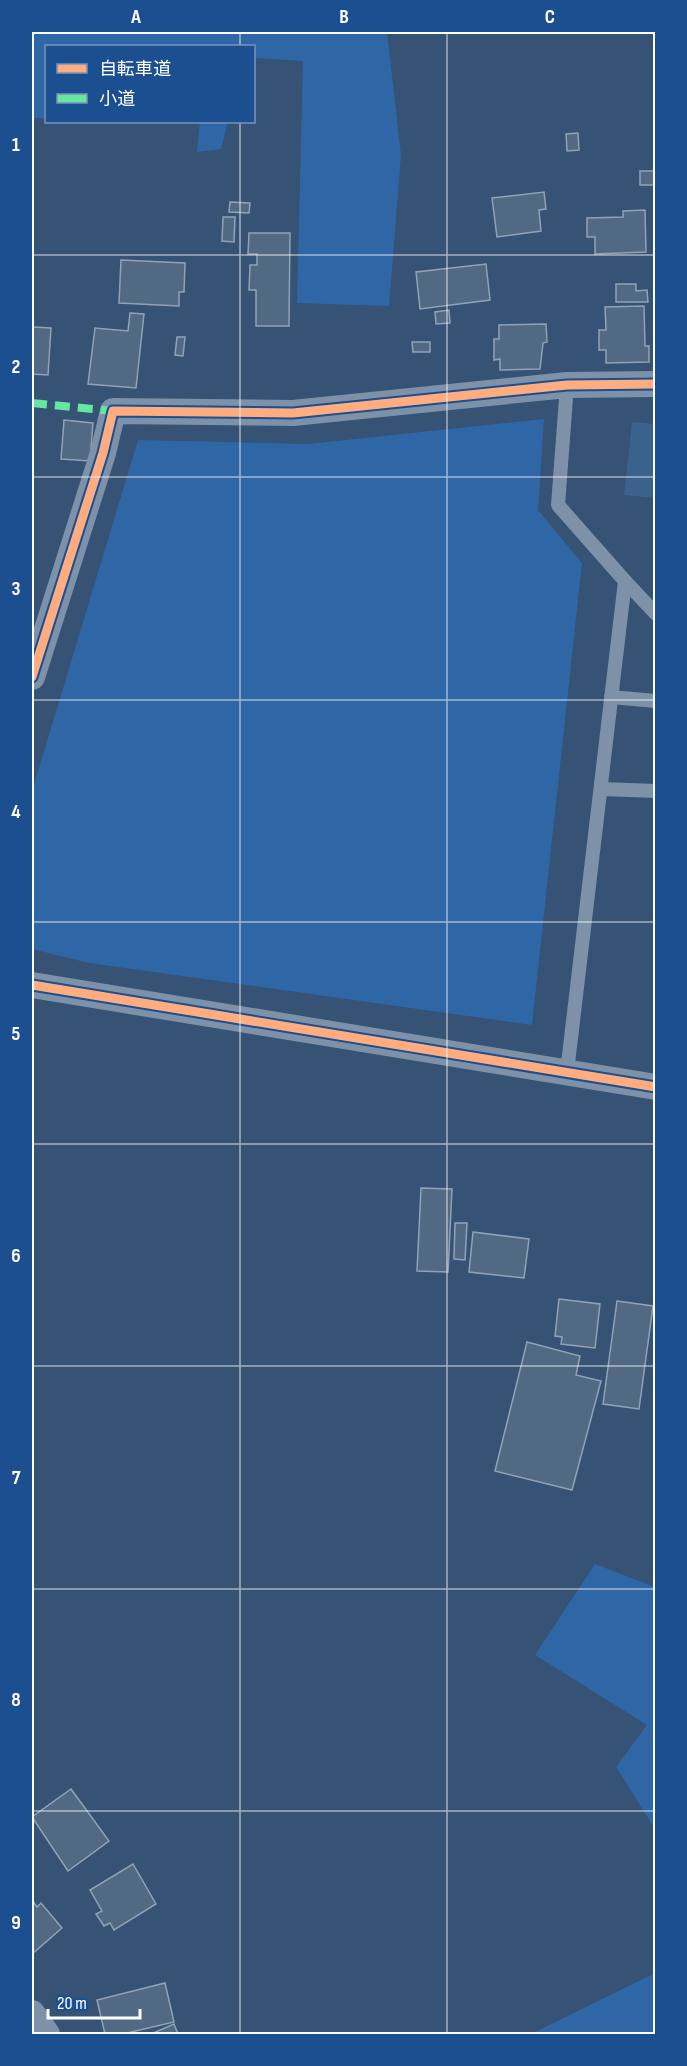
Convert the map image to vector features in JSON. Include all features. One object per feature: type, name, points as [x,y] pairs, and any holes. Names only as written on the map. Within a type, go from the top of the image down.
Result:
[{"type":"street","points":[[32,677],[103,453],[112,411],[293,413],[567,385],[656,384]]},
{"type":"street","points":[[32,985],[656,1087]]},
{"type":"street","points":[[32,2013],[47,2034]]},
{"type":"lane","points":[[567,385],[558,505],[656,614]]},
{"type":"lane","points":[[567,1072],[625,581]]},
{"type":"lane","points":[[611,697],[656,701]]},
{"type":"lane","points":[[601,789],[656,791]]},
{"type":"shaded area","points":[[32,32],[387,32],[401,155],[389,306],[297,303],[303,61],[255,58],[255,45],[45,45],[45,118],[32,118]]},
{"type":"shaded area","points":[[200,123],[228,123],[221,149],[197,152]]},
{"type":"shaded area","points":[[544,419],[538,510],[582,563],[532,1025],[89,963],[32,949],[32,791],[138,440],[308,444]]},
{"type":"shaded area","points":[[632,422],[655,424],[655,498],[624,495]]},
{"type":"shaded area","points":[[595,1564],[655,1587],[655,1829],[616,1767],[647,1725],[535,1655]]},
{"type":"shaded area","points":[[655,1973],[655,2034],[531,2034]]},
{"type":"building","points":[[578,133],[579,150],[567,151],[566,134]]},
{"type":"building","points":[[640,171],[656,171],[656,185],[640,185]]},
{"type":"building","points":[[544,192],[546,209],[539,210],[541,231],[497,237],[492,198]]},
{"type":"building","points":[[230,202],[250,203],[249,213],[229,212]]},
{"type":"building","points":[[645,210],[646,252],[595,254],[595,237],[587,237],[587,218],[623,217],[623,211]]},
{"type":"building","points":[[223,217],[235,217],[234,242],[222,241]]},
{"type":"building","points":[[249,233],[290,233],[289,326],[256,326],[256,290],[249,290],[250,265],[257,265],[257,254],[248,254]]},
{"type":"building","points":[[121,260],[185,263],[184,292],[179,292],[179,306],[119,303]]},
{"type":"building","points":[[486,264],[490,300],[420,309],[416,272]]},
{"type":"building","points":[[616,284],[636,284],[636,291],[647,290],[648,302],[616,302]]},
{"type":"building","points":[[644,306],[645,346],[649,346],[649,362],[606,363],[606,350],[599,350],[599,330],[606,330],[605,307]]},
{"type":"building","points":[[449,310],[450,323],[436,324],[435,312]]},
{"type":"building","points":[[130,313],[144,314],[136,388],[88,384],[95,328],[128,331]]},
{"type":"building","points":[[546,324],[547,342],[543,343],[540,369],[500,370],[500,359],[494,360],[494,339],[499,339],[499,325]]},
{"type":"building","points":[[32,327],[51,328],[48,375],[32,374]]},
{"type":"building","points":[[177,337],[185,337],[183,356],[175,355]]},
{"type":"building","points":[[412,342],[430,342],[430,352],[413,352]]},
{"type":"building","points":[[64,420],[93,423],[90,461],[61,459]]},
{"type":"building","points":[[421,1188],[452,1189],[448,1272],[417,1271]]},
{"type":"building","points":[[455,1223],[467,1223],[465,1260],[454,1259]]},
{"type":"building","points":[[473,1232],[529,1239],[524,1278],[469,1272]]},
{"type":"building","points":[[559,1299],[600,1304],[595,1348],[561,1344],[562,1337],[555,1336]]},
{"type":"building","points":[[617,1301],[653,1306],[639,1409],[603,1404]]},
{"type":"building","points":[[527,1342],[580,1356],[576,1375],[601,1381],[572,1490],[495,1471]]},
{"type":"building","points":[[71,1789],[109,1841],[68,1871],[32,1817]]},
{"type":"building","points":[[133,1864],[156,1904],[114,1930],[110,1923],[104,1926],[96,1914],[102,1911],[90,1890]]},
{"type":"building","points":[[32,1900],[37,1907],[41,1903],[62,1928],[32,1954]]},
{"type":"building","points":[[165,1983],[174,2022],[123,2034],[105,2034],[97,2000]]},
{"type":"building","points":[[174,2024],[178,2034],[151,2034]]},
{"type":"marked path","points":[[32,403],[113,411]]},
{"type":"cycle path","points":[[32,677],[103,453],[113,411],[293,413],[567,385],[656,384]]},
{"type":"cycle path","points":[[32,985],[656,1087]]}]
